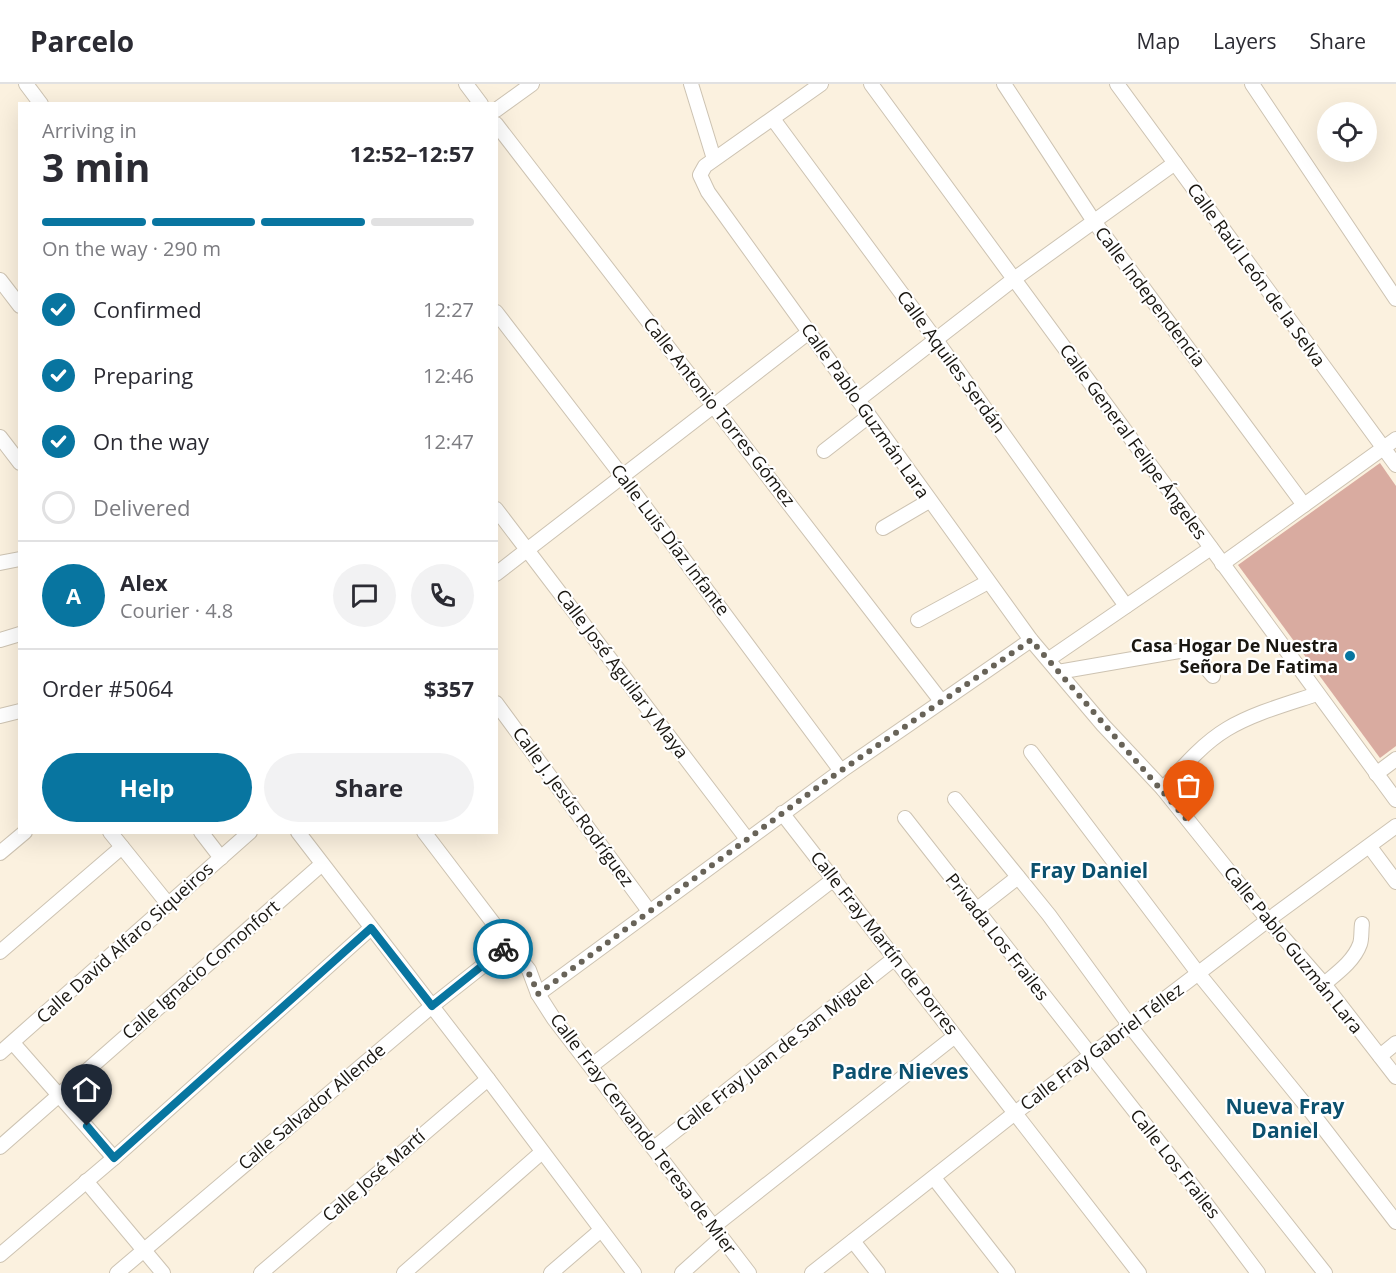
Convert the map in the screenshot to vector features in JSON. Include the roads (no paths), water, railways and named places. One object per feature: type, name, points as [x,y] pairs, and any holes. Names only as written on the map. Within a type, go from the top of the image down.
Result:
[{"type":"street","points":[[26,84],[40,102]]},
{"type":"street","points":[[466,84],[480,102]]},
{"type":"street","points":[[498,109],[532,84]]},
{"type":"street","points":[[691,84],[714,159],[773,119],[814,86]]},
{"type":"street","name":"Calle General Felipe Ángeles","points":[[871,84],[1396,800]]},
{"type":"street","name":"Calle Independencia","points":[[1004,84],[1093,220],[1304,505]]},
{"type":"street","name":"Calle Raúl León de la Selva","points":[[1117,84],[1396,465]]},
{"type":"street","points":[[1252,84],[1396,299]]},
{"type":"street","name":"Calle Aquiles Serdán","points":[[773,119],[936,340],[1126,606]]},
{"type":"street","name":"Calle Antonio Torres Gómez","points":[[498,127],[941,701]]},
{"type":"street","name":"Calle Pablo Guzmán Lara","points":[[714,159],[705,166],[700,175],[725,218],[1031,640],[1103,725],[1162,789],[1268,920],[1324,984],[1396,1077]]},
{"type":"street","points":[[858,400],[1014,279],[1175,163]]},
{"type":"street","points":[[0,280],[18,303]]},
{"type":"street","name":"Calle Luis Díaz Infante","points":[[498,315],[622,476],[841,771]]},
{"type":"street","points":[[498,572],[809,332]]},
{"type":"street","points":[[824,451],[869,416]]},
{"type":"street","points":[[0,437],[18,460]]},
{"type":"street","points":[[1222,564],[1396,439]]},
{"type":"street","points":[[883,528],[929,501]]},
{"type":"street","name":"Calle José Aguilar y Maya","points":[[498,512],[747,839]]},
{"type":"street","points":[[1049,659],[1210,548]]},
{"type":"street","points":[[0,563],[18,559]]},
{"type":"street","points":[[918,620],[988,582]]},
{"type":"street","points":[[0,640],[18,635]]},
{"type":"street","points":[[538,994],[782,813],[1031,640]]},
{"type":"street","points":[[1058,672],[1179,651],[1195,655],[1212,676]]},
{"type":"street","points":[[1162,789],[1211,740],[1226,729],[1253,716],[1317,694]]},
{"type":"street","name":"Calle J. Jesús Rodríguez","points":[[498,706],[649,911]]},
{"type":"street","points":[[1031,752],[1198,973],[1312,1113],[1396,1222]]},
{"type":"street","points":[[1376,774],[1396,759]]},
{"type":"street","points":[[955,799],[1049,915],[1130,1026],[1325,1273]]},
{"type":"street","name":"Calle Fray Martín de Porres","points":[[782,813],[1139,1273]]},
{"type":"street","name":"Privada Los Frailes","points":[[904,818],[1090,1056]]},
{"type":"street","name":"Calle Fray Gabriel Téllez","points":[[812,1273],[1015,1113],[1268,920],[1396,826]]},
{"type":"street","points":[[0,853],[23,834]]},
{"type":"street","points":[[112,834],[168,904]]},
{"type":"street","points":[[203,834],[221,858]]},
{"type":"street","name":"Calle David Alfaro Siqueiros","points":[[0,1053],[248,834]]},
{"type":"street","points":[[300,834],[634,1273]]},
{"type":"street","name":"Calle Fray Cervando Teresa de Mier","points":[[426,834],[529,970],[538,994],[555,1019],[749,1273]]},
{"type":"street","points":[[0,952],[122,847]]},
{"type":"street","points":[[1370,847],[1396,882]]},
{"type":"street","name":"Calle Ignacio Comonfort","points":[[0,1147],[322,864]]},
{"type":"street","points":[[976,910],[1018,877]]},
{"type":"street","points":[[591,1066],[834,879]]},
{"type":"street","points":[[1324,984],[1348,963],[1360,944],[1362,924]]},
{"type":"street","points":[[0,1255],[114,1158],[371,928]]},
{"type":"street","name":"Calle Salvador Allende","points":[[117,1273],[432,1006],[509,945]]},
{"type":"street","name":"Calle Fray Juan de San Miguel","points":[[654,1148],[895,958]]},
{"type":"street","points":[[682,1273],[717,1232],[955,1036]]},
{"type":"street","points":[[13,1043],[114,1158]]},
{"type":"street","points":[[1380,1056],[1396,1043]]},
{"type":"street","name":"Calle Los Frailes","points":[[1090,1056],[1183,1173],[1258,1273]]},
{"type":"street","name":"Calle José Martí","points":[[261,1273],[488,1079]]},
{"type":"street","points":[[404,1273],[542,1152]]},
{"type":"street","points":[[934,1178],[1008,1273]]},
{"type":"street","points":[[86,1181],[163,1273]]},
{"type":"street","points":[[551,1273],[601,1230]]},
{"type":"street","points":[[853,1241],[878,1273]]},
{"type":"place","name":"Casa Hogar De Nuestra Señora De Fatima","points":[[1350,656]]},
{"type":"district","name":"Fray Daniel","points":[[1089,871]]},
{"type":"district","name":"Padre Nieves","points":[[900,1072]]},
{"type":"district","name":"Nueva Fray Daniel","points":[[1285,1119]]}]
